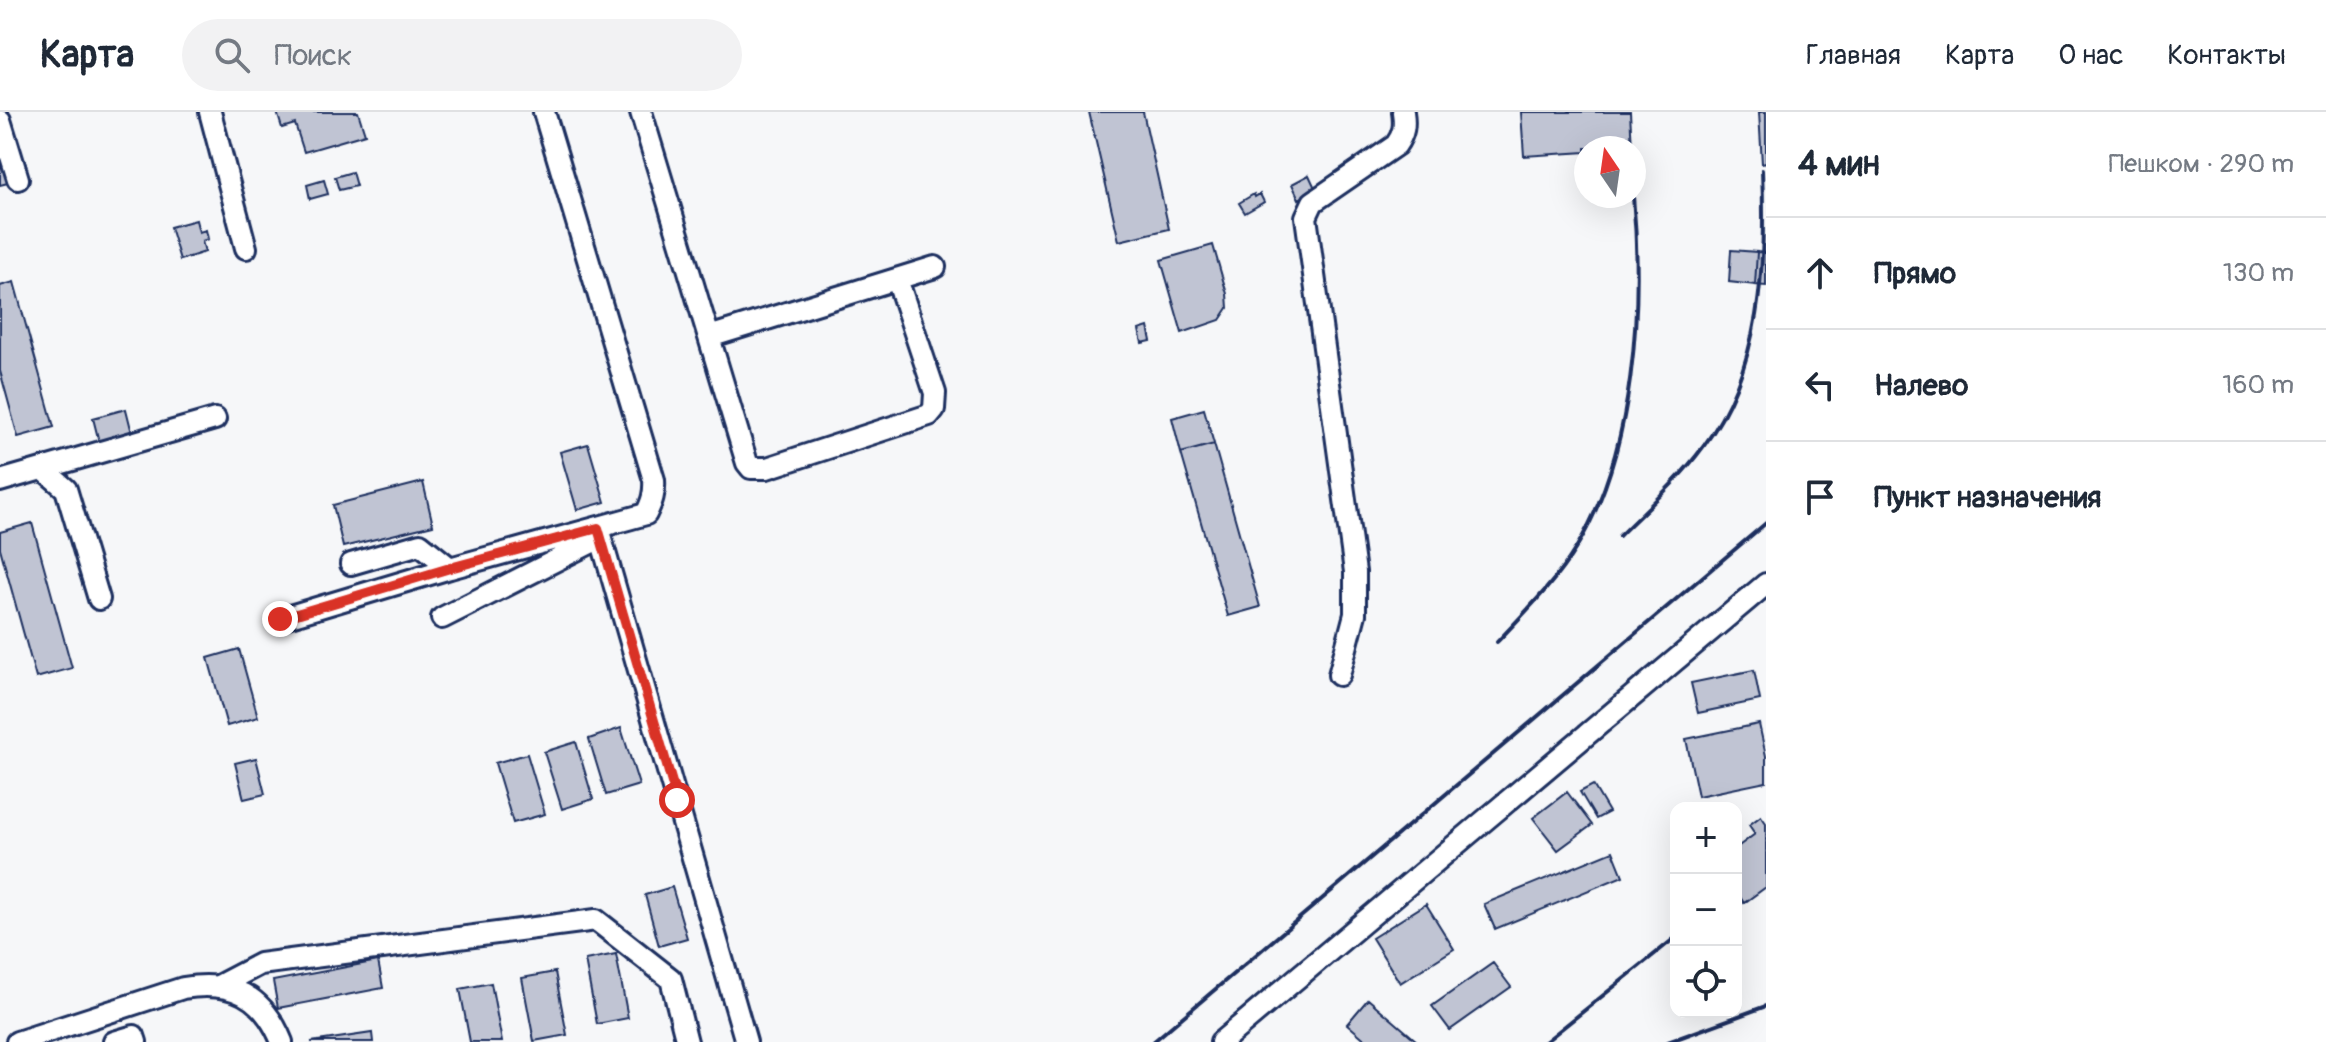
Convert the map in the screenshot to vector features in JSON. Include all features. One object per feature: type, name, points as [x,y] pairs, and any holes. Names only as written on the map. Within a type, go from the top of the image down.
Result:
[{"type":"street","points":[[210,112],[246,248]]},
{"type":"street","points":[[442,618],[599,533],[646,514],[655,492],[654,480],[544,112]]},
{"type":"street","points":[[641,112],[751,468],[767,468],[929,415],[934,409],[935,393],[897,279]]},
{"type":"street","points":[[1339,675],[1355,614],[1355,572],[1306,217],[1313,202],[1396,145],[1405,124],[1403,112]]},
{"type":"street","points":[[0,120],[18,179]]},
{"type":"street","points":[[709,337],[935,267]]},
{"type":"street","points":[[0,481],[215,419]]},
{"type":"street","points":[[43,469],[66,489],[99,599]]},
{"type":"street","points":[[280,619],[450,568],[599,533]]},
{"type":"street","points":[[599,533],[746,1042]]},
{"type":"street","points":[[351,564],[420,544],[450,568]]},
{"type":"street","points":[[1221,1042],[1766,584]]},
{"type":"street","points":[[218,986],[260,964],[596,920],[671,979],[687,1042]]},
{"type":"street","points":[[17,1042],[183,988],[218,986],[238,990],[253,999],[266,1011],[282,1042]]},
{"type":"street","points":[[114,1042],[134,1036],[136,1042]]},
{"type":"building","points":[[277,112],[358,112],[365,134],[304,152],[295,124],[282,128]]},
{"type":"building","points":[[1089,112],[1143,112],[1169,229],[1119,241]]},
{"type":"building","points":[[1521,112],[1630,112],[1631,136],[1574,136],[1574,153],[1524,156]]},
{"type":"building","points":[[1759,112],[1766,112],[1766,163],[1762,164]]},
{"type":"building","points":[[0,141],[12,182],[0,185]]},
{"type":"building","points":[[352,172],[356,186],[339,190],[335,177]]},
{"type":"building","points":[[1309,175],[1316,190],[1299,199],[1292,184]]},
{"type":"building","points":[[324,180],[328,194],[310,199],[307,185]]},
{"type":"building","points":[[1254,194],[1255,197],[1260,194],[1264,202],[1245,213],[1239,203]]},
{"type":"building","points":[[196,220],[199,232],[206,230],[208,239],[202,241],[205,252],[180,260],[170,227]]},
{"type":"building","points":[[1213,245],[1228,308],[1220,320],[1182,333],[1161,260]]},
{"type":"building","points":[[1731,250],[1757,252],[1755,285],[1729,282]]},
{"type":"building","points":[[1757,252],[1766,253],[1766,286],[1755,285]]},
{"type":"building","points":[[14,282],[54,427],[18,437],[0,371],[0,286]]},
{"type":"building","points":[[1148,327],[1151,341],[1142,343],[1139,330]]},
{"type":"building","points":[[126,409],[132,433],[99,442],[93,418]]},
{"type":"building","points":[[1204,409],[1214,444],[1181,453],[1172,418]]},
{"type":"building","points":[[588,444],[605,502],[577,510],[560,452]]},
{"type":"building","points":[[1214,444],[1260,607],[1228,616],[1181,453]]},
{"type":"building","points":[[423,482],[433,525],[343,547],[333,505]]},
{"type":"building","points":[[32,523],[72,668],[36,678],[0,548],[0,532]]},
{"type":"building","points":[[239,649],[258,717],[227,726],[208,658]]},
{"type":"building","points":[[1754,670],[1760,700],[1698,713],[1691,683]]},
{"type":"building","points":[[1759,724],[1766,756],[1766,782],[1698,796],[1686,739]]},
{"type":"building","points":[[621,728],[639,785],[606,795],[589,739]]},
{"type":"building","points":[[576,742],[593,799],[562,809],[544,752]]},
{"type":"building","points":[[527,754],[545,814],[513,823],[495,763]]},
{"type":"building","points":[[256,758],[265,794],[244,799],[235,763]]},
{"type":"building","points":[[1593,785],[1609,812],[1596,819],[1580,792]]},
{"type":"building","points":[[1567,792],[1592,825],[1558,850],[1533,818]]},
{"type":"building","points":[[1761,816],[1766,823],[1766,887],[1744,903],[1742,844],[1755,834],[1749,825]]},
{"type":"building","points":[[1613,851],[1623,876],[1495,929],[1484,904]]},
{"type":"building","points":[[672,887],[687,938],[659,946],[645,895]]},
{"type":"building","points":[[1426,904],[1454,949],[1400,983],[1372,938]]},
{"type":"building","points":[[616,954],[628,1018],[597,1024],[585,960]]},
{"type":"building","points":[[378,961],[383,988],[278,1008],[273,981]]},
{"type":"building","points":[[1493,963],[1511,987],[1450,1030],[1432,1006]]},
{"type":"building","points":[[555,972],[567,1035],[534,1041],[522,978]]},
{"type":"building","points":[[491,983],[502,1042],[470,1042],[460,989]]},
{"type":"building","points":[[1368,999],[1417,1041],[1368,1042],[1347,1024]]},
{"type":"building","points":[[372,1033],[373,1042],[311,1042]]},
{"type":"railway","points":[[1619,536],[1694,459],[1723,416],[1738,384],[1749,350],[1761,279],[1762,170]]},
{"type":"railway","points":[[1497,642],[1568,561],[1596,510],[1611,468],[1623,423],[1635,330],[1637,283],[1634,208]]},
{"type":"railway","points":[[1153,1042],[1766,523]]},
{"type":"railway","points":[[1545,1042],[1670,942]]},
{"type":"railway","points":[[1668,1042],[1766,1006]]},
{"type":"route","points":[[280,619],[598,528],[677,800]]}]
